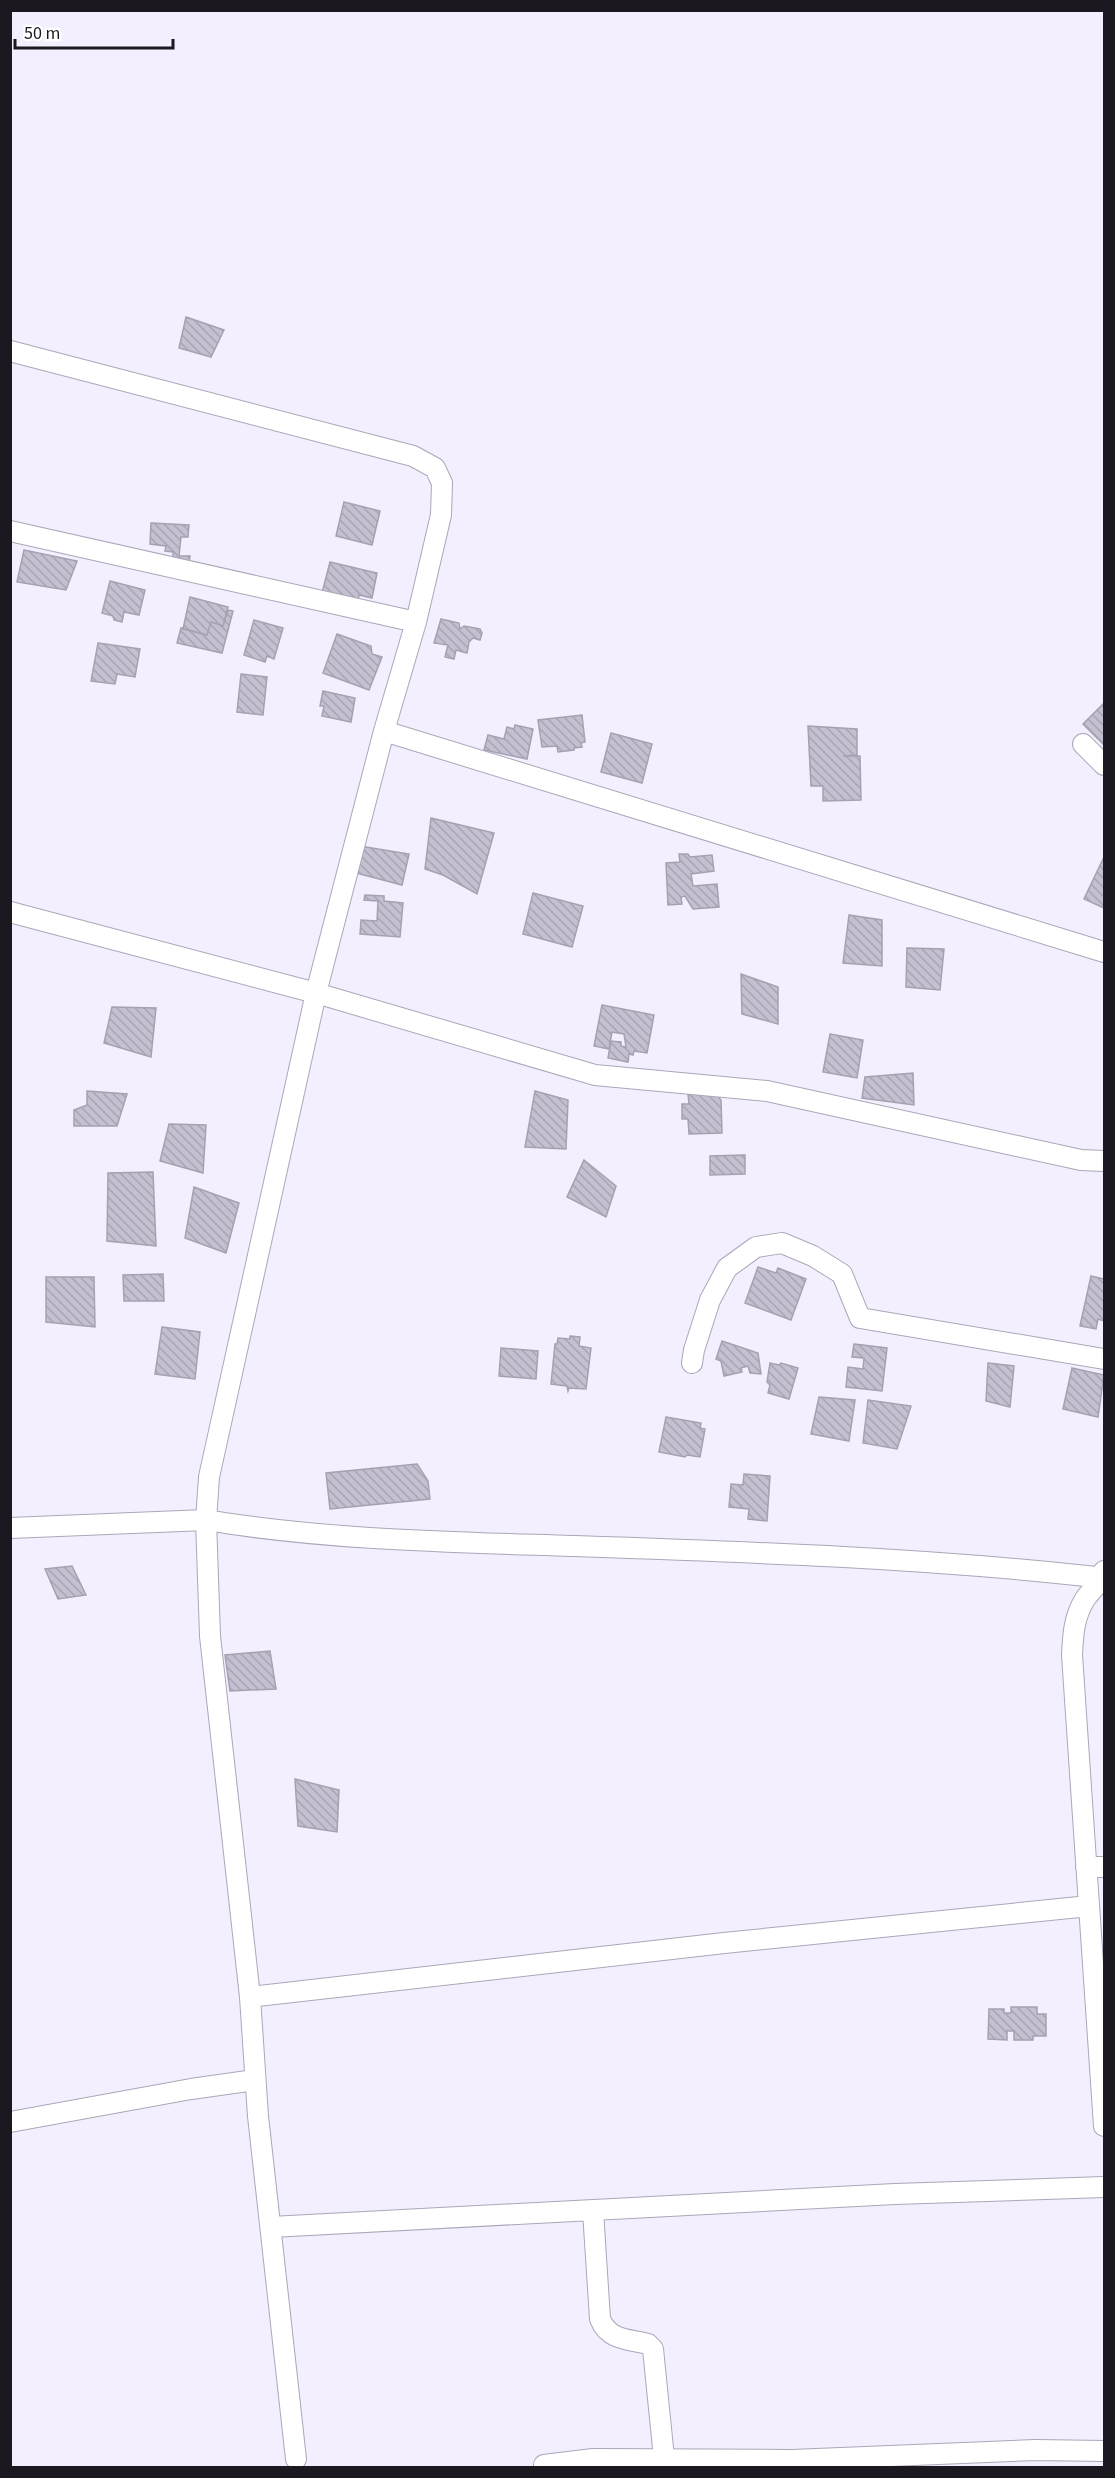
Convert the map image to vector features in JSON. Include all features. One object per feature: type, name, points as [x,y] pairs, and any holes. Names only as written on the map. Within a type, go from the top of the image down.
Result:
[{"type":"street","points":[[10,351],[413,456],[435,468],[442,483],[441,515],[416,622],[384,731],[316,993],[209,1477],[206,1520],[210,1636],[250,1997],[255,2080],[296,2459]]},
{"type":"street","points":[[10,531],[416,622]]},
{"type":"street","points":[[384,731],[1104,952]]},
{"type":"street","points":[[1083,744],[1104,765]]},
{"type":"street","points":[[10,912],[316,993],[595,1075],[767,1091],[1081,1160],[1104,1161]]},
{"type":"street","points":[[692,1363],[710,1300],[727,1268],[756,1247],[782,1243],[813,1256],[842,1274],[860,1318],[1104,1359]]},
{"type":"street","points":[[10,1528],[206,1520],[314,1533],[930,1563],[1104,1575]]},
{"type":"street","points":[[1104,1575],[1086,1597],[1075,1618],[1072,1655],[1095,1868],[1089,1906],[1104,2126]]},
{"type":"street","points":[[250,1997],[723,1943],[1089,1906]]},
{"type":"street","points":[[10,2122],[191,2089],[255,2080]]},
{"type":"street","points":[[271,2227],[895,2194],[1104,2187]]},
{"type":"street","points":[[593,2211],[600,2319],[603,2327],[611,2334],[624,2340],[648,2344],[652,2349],[664,2458]]},
{"type":"street","points":[[544,2465],[592,2459],[664,2458],[793,2464],[1035,2458],[1104,2451]]},
{"type":"building","points":[[186,317],[224,330],[211,357],[179,348]]},
{"type":"building","points":[[344,502],[380,511],[372,545],[336,536]]},
{"type":"building","points":[[151,523],[189,525],[188,537],[181,537],[179,556],[190,556],[189,564],[173,563],[173,552],[165,551],[166,546],[150,544]]},
{"type":"building","points":[[24,550],[77,561],[66,590],[17,582]]},
{"type":"building","points":[[330,562],[377,573],[372,598],[359,595],[358,602],[322,593]]},
{"type":"building","points":[[110,581],[145,590],[139,615],[124,612],[122,622],[102,613]]},
{"type":"building","points":[[190,597],[228,607],[223,626],[211,622],[207,635],[183,629]]},
{"type":"building","points":[[228,610],[233,611],[222,653],[177,643],[181,628],[207,635],[211,622],[223,626]]},
{"type":"building","points":[[441,619],[459,623],[460,629],[464,626],[480,629],[482,633],[480,640],[473,638],[469,642],[467,653],[456,650],[454,659],[445,657],[448,645],[434,643]]},
{"type":"building","points":[[254,620],[283,628],[274,659],[267,656],[265,662],[244,655]]},
{"type":"building","points":[[337,634],[371,646],[372,654],[382,657],[369,690],[323,673]]},
{"type":"building","points":[[98,643],[140,649],[135,677],[117,674],[115,684],[91,681]]},
{"type":"building","points":[[241,674],[267,677],[263,715],[237,712]]},
{"type":"building","points":[[323,691],[355,698],[351,722],[322,716],[324,706],[320,706]]},
{"type":"building","points":[[1104,703],[1104,745],[1083,724]]},
{"type":"building","points":[[582,715],[585,742],[581,743],[582,747],[558,752],[557,746],[542,747],[538,720]]},
{"type":"building","points":[[515,725],[533,729],[527,759],[484,750],[488,735],[504,739],[507,727],[514,729]]},
{"type":"building","points":[[808,726],[857,729],[857,755],[843,756],[860,756],[861,800],[823,801],[823,786],[811,786]]},
{"type":"building","points":[[611,733],[652,744],[642,783],[601,772]]},
{"type":"building","points":[[431,818],[494,833],[477,894],[443,875],[425,869]]},
{"type":"building","points":[[360,846],[409,854],[402,885],[356,873]]},
{"type":"building","points":[[679,854],[688,854],[690,857],[712,855],[714,871],[691,874],[693,886],[717,884],[719,907],[693,909],[685,896],[681,897],[682,904],[668,905],[666,863],[680,862]]},
{"type":"building","points":[[1104,860],[1104,908],[1084,899]]},
{"type":"building","points":[[533,893],[583,906],[572,947],[523,934]]},
{"type":"building","points":[[365,895],[384,896],[384,901],[403,903],[400,937],[360,934],[361,920],[377,921],[378,901],[364,900]]},
{"type":"building","points":[[849,915],[882,920],[882,966],[843,963]]},
{"type":"building","points":[[907,948],[944,949],[940,990],[906,987]]},
{"type":"building","points":[[741,974],[778,987],[778,1024],[742,1014]]},
{"type":"building","points":[[602,1005],[654,1015],[647,1053],[634,1051],[633,1055],[629,1054],[628,1062],[608,1058],[611,1041],[621,1042],[621,1046],[626,1047],[624,1034],[612,1032],[609,1049],[594,1046]]},
{"type":"building","points":[[112,1007],[156,1008],[151,1057],[104,1043]]},
{"type":"building","points":[[830,1034],[863,1040],[857,1078],[823,1072]]},
{"type":"building","points":[[913,1073],[914,1105],[862,1098],[865,1077]]},
{"type":"building","points":[[87,1091],[127,1094],[117,1126],[74,1126],[74,1110],[87,1105]]},
{"type":"building","points":[[535,1091],[568,1100],[566,1149],[525,1147]]},
{"type":"building","points":[[688,1094],[716,1094],[721,1100],[722,1133],[689,1134],[688,1119],[682,1119],[682,1104],[689,1104]]},
{"type":"building","points":[[169,1124],[206,1125],[203,1173],[160,1161]]},
{"type":"building","points":[[745,1155],[745,1174],[710,1175],[710,1156]]},
{"type":"building","points":[[584,1160],[616,1186],[606,1217],[567,1197]]},
{"type":"building","points":[[153,1172],[156,1246],[107,1241],[108,1173]]},
{"type":"building","points":[[194,1187],[239,1203],[226,1253],[185,1238]]},
{"type":"building","points":[[758,1267],[776,1273],[778,1268],[806,1279],[791,1320],[745,1303]]},
{"type":"building","points":[[163,1274],[164,1301],[124,1301],[123,1275]]},
{"type":"building","points":[[1091,1276],[1104,1279],[1104,1321],[1098,1319],[1096,1329],[1080,1326]]},
{"type":"building","points":[[46,1277],[94,1277],[95,1327],[46,1322]]},
{"type":"building","points":[[162,1327],[200,1332],[195,1379],[155,1374]]},
{"type":"building","points":[[570,1336],[580,1337],[579,1346],[591,1348],[586,1389],[569,1388],[568,1391],[567,1386],[551,1384],[555,1344],[558,1338],[570,1339]]},
{"type":"building","points":[[722,1341],[758,1353],[761,1374],[750,1373],[748,1366],[741,1368],[742,1372],[724,1376],[721,1361],[716,1359]]},
{"type":"building","points":[[854,1344],[887,1348],[882,1391],[846,1387],[848,1367],[863,1369],[864,1358],[852,1357]]},
{"type":"building","points":[[501,1348],[538,1351],[536,1379],[499,1376]]},
{"type":"building","points":[[770,1363],[779,1365],[781,1363],[798,1368],[789,1399],[768,1393]]},
{"type":"building","points":[[988,1363],[1014,1366],[1010,1407],[986,1401]]},
{"type":"building","points":[[1072,1368],[1104,1375],[1098,1417],[1063,1409]]},
{"type":"building","points":[[819,1397],[855,1400],[849,1441],[811,1434]]},
{"type":"building","points":[[868,1400],[911,1406],[897,1449],[863,1443]]},
{"type":"building","points":[[666,1417],[701,1423],[700,1428],[705,1429],[700,1457],[687,1455],[685,1457],[659,1452]]},
{"type":"building","points":[[417,1464],[428,1481],[430,1499],[330,1509],[326,1473]]},
{"type":"building","points":[[744,1474],[770,1476],[767,1521],[748,1519],[749,1509],[729,1507],[731,1484],[743,1485]]},
{"type":"building","points":[[72,1566],[86,1595],[58,1599],[45,1569]]},
{"type":"building","points":[[270,1651],[276,1689],[230,1691],[225,1655]]},
{"type":"building","points":[[295,1779],[339,1790],[337,1832],[298,1826]]},
{"type":"building","points":[[1011,2007],[1037,2007],[1037,2014],[1046,2014],[1046,2036],[1033,2036],[1033,2040],[1014,2040],[1014,2031],[1007,2031],[1007,2040],[988,2039],[989,2009],[1004,2009],[1004,2013],[1011,2013]]}]
